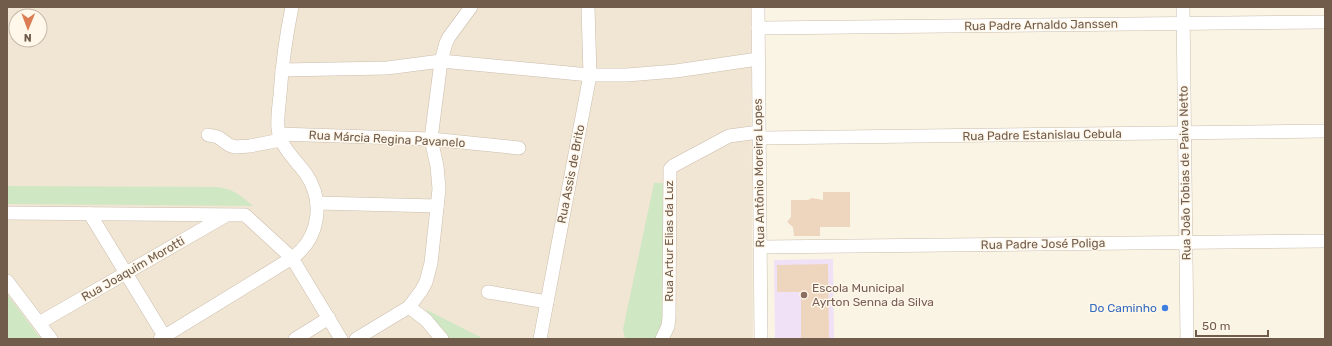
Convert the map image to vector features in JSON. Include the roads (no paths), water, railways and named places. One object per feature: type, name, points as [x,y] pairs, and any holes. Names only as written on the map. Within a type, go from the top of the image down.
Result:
[{"type":"street","points":[[90,214],[164,338],[300,252],[312,236],[316,224],[317,203],[314,188],[310,180],[280,137],[278,118],[284,44],[292,7]]},
{"type":"street","points":[[356,339],[409,307],[421,291],[429,274],[437,206],[438,178],[431,139],[441,62],[449,37],[471,7]]},
{"type":"street","name":"Rua Assis de Brito","points":[[540,339],[590,75],[588,7]]},
{"type":"street","name":"Rua Antônio Moreira Lopes","points":[[758,7],[761,339]]},
{"type":"street","name":"Rua João Tobias de Paiva Netto","points":[[1183,7],[1186,339]]},
{"type":"street","name":"Rua Padre Arnaldo Janssen","points":[[758,28],[1325,22]]},
{"type":"street","points":[[282,70],[382,68],[441,62],[590,75],[627,75],[758,60]]},
{"type":"street","name":"Rua Padre Estanislau Cebula","points":[[759,135],[1325,131]]},
{"type":"street","name":"Rua Márcia Regina Pavanelo","points":[[208,135],[218,137],[235,147],[250,146],[280,137],[431,139],[519,148]]},
{"type":"street","name":"Rua Artur Elias da Luz","points":[[662,339],[668,326],[669,317],[670,169],[672,166],[729,136],[759,135]]},
{"type":"street","points":[[317,203],[437,206]]},
{"type":"street","points":[[7,213],[245,215],[292,258],[341,339]]},
{"type":"street","name":"Rua Joaquim Morotti","points":[[38,323],[227,215]]},
{"type":"street","name":"Rua Padre José Poliga","points":[[760,247],[1325,242]]},
{"type":"street","points":[[7,281],[51,339]]},
{"type":"street","points":[[488,292],[547,302]]},
{"type":"street","points":[[409,307],[426,320],[442,339]]},
{"type":"street","points":[[295,339],[329,318]]},
{"type":"place","name":"Escola Municipal Ayrton Senna da Silva","points":[[804,295]]},
{"type":"place","name":"Do Caminho","points":[[1165,308]]}]
